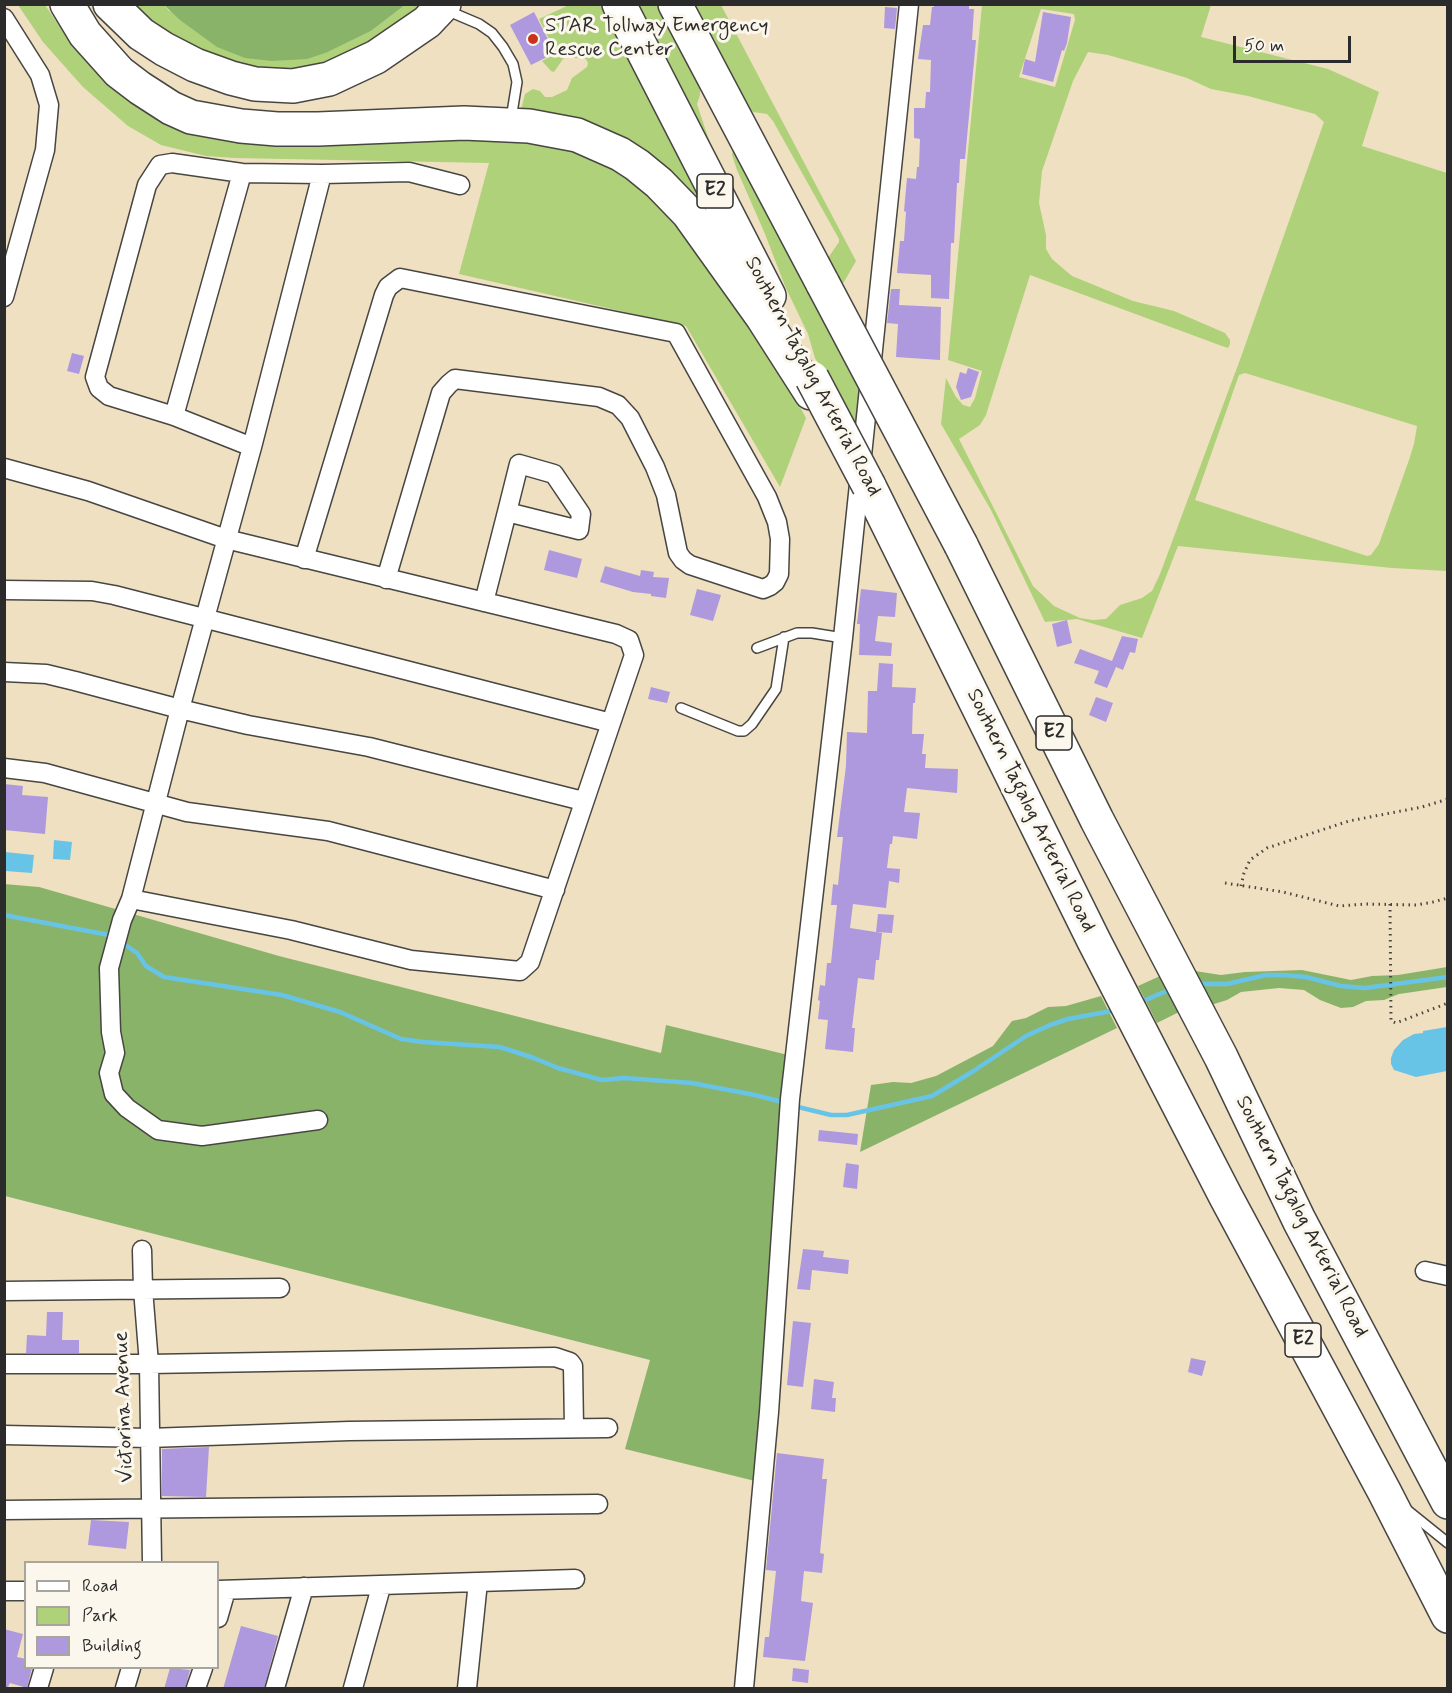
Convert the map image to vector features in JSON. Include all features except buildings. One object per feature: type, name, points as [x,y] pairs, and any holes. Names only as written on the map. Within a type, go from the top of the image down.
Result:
[{"type":"highway","points":[[67,4],[85,34],[119,72],[171,108],[200,120],[241,126],[298,129],[464,123],[509,124],[551,129],[595,141],[637,165],[659,183],[688,213],[811,386]]},
{"type":"highway","points":[[110,4],[141,34],[195,65],[231,78],[280,86],[317,82],[358,67],[411,34],[442,6]]},
{"type":"highway","name":"Southern Tagalog Arterial Road","points":[[619,4],[811,386],[869,486],[938,622],[1094,941],[1226,1197],[1384,1491],[1448,1616]]},
{"type":"highway","name":"Southern Tagalog Arterial Road","points":[[675,4],[960,545],[1097,820],[1221,1057],[1299,1220],[1448,1502]]},
{"type":"street","points":[[744,1689],[768,1424],[790,1107],[843,638],[909,4]]},
{"type":"street","points":[[4,18],[40,75],[49,105],[45,150],[4,297]]},
{"type":"street","points":[[252,447],[174,416],[109,396],[99,388],[95,377],[147,185],[160,165],[172,163],[242,173],[409,172],[460,185]]},
{"type":"street","points":[[174,416],[242,173]]},
{"type":"street","points":[[318,1119],[202,1136],[158,1130],[142,1119],[114,1094],[109,1073],[115,1053],[111,1032],[109,968],[122,920],[131,899],[252,447],[322,174]]},
{"type":"street","points":[[304,559],[384,295],[388,287],[400,278],[675,333],[767,497],[777,522],[780,539],[779,574],[775,582],[763,588],[690,565],[678,553],[666,495],[655,467],[630,418],[618,405],[599,397],[455,379],[441,393],[386,579]]},
{"type":"street","points":[[4,468],[88,491],[226,538],[615,634],[629,640],[634,655],[530,962],[520,971],[411,960],[291,930],[131,899]]},
{"type":"street","points":[[484,602],[507,512]]},
{"type":"street","points":[[4,590],[93,591],[114,595],[611,723]]},
{"type":"street","points":[[4,672],[46,674],[248,725],[369,747],[583,801]]},
{"type":"street","points":[[4,768],[45,772],[155,804],[214,817],[328,831],[555,890]]},
{"type":"street","name":"Victorina Avenue","points":[[142,1250],[149,1364],[152,1561]]},
{"type":"street","points":[[1425,1271],[1448,1276]]},
{"type":"street","points":[[4,1292],[280,1288]]},
{"type":"street","points":[[4,1364],[149,1364],[555,1357],[570,1362],[573,1366],[573,1428]]},
{"type":"street","points":[[4,1435],[149,1438],[349,1431],[608,1428]]},
{"type":"street","points":[[4,1510],[598,1504]]},
{"type":"street","points":[[219,1611],[222,1590],[381,1587],[575,1579]]},
{"type":"street","points":[[467,1689],[478,1582]]},
{"type":"street","points":[[275,1689],[304,1587]]},
{"type":"street","points":[[353,1689],[381,1587]]},
{"type":"street","points":[[4,1591],[24,1591]]},
{"type":"street","points":[[38,1689],[44,1669]]},
{"type":"street","points":[[125,1689],[131,1669]]},
{"type":"street","points":[[196,1689],[203,1669]]},
{"type":"lane","points":[[442,6],[492,33],[513,64],[517,82],[516,98],[509,124]]},
{"type":"lane","points":[[757,648],[797,633],[843,638]]},
{"type":"lane","points":[[681,708],[738,732],[744,731],[752,724],[776,689],[784,637]]},
{"type":"lane","points":[[1384,1491],[1448,1542]]},
{"type":"path","points":[[1241,886],[1250,860],[1267,848],[1339,824],[1422,807],[1448,799]]},
{"type":"path","points":[[1225,883],[1282,892],[1339,906],[1425,904],[1448,898]]},
{"type":"path","points":[[1390,904],[1391,1021],[1396,1023],[1448,1003]]},
{"type":"green space","points":[[18,5],[45,5],[79,52],[150,108],[471,131],[580,148],[653,193],[765,343],[806,418],[780,487],[686,326],[459,274],[489,163],[235,158],[206,156],[161,145],[128,126],[83,87],[43,42]]},
{"type":"green space","points":[[134,5],[164,5],[169,11],[328,52],[371,31],[405,5],[427,5],[409,24],[324,69],[272,71],[218,59],[177,38]]},
{"type":"green space","points":[[164,5],[405,5],[371,31],[328,52],[307,59],[272,61],[245,58],[217,47],[180,20]]},
{"type":"green space","points":[[569,5],[603,5],[728,243],[699,215],[521,110],[525,94],[533,89],[540,91],[545,97],[552,97],[567,90],[572,78],[587,67],[586,59],[566,57],[554,72],[542,61],[556,53],[539,19]]},
{"type":"green space","points":[[630,5],[662,5],[700,81],[700,95],[697,104],[715,158]]},
{"type":"green space","points":[[694,5],[721,5],[856,261],[841,287],[828,258],[839,239],[773,121],[767,114],[753,112],[749,109]]},
{"type":"green space","points":[[982,5],[1211,5],[1201,37],[1328,69],[1379,92],[1362,146],[1447,173],[1447,571],[1392,568],[1178,546],[1142,638],[1077,619],[1045,622],[991,510],[941,424],[946,378],[956,397],[963,405],[970,407],[975,398],[982,371],[948,360]],"holes":[[[1041,9],[1074,14],[1075,20],[1055,87],[1019,77]],[[1088,52],[1108,55],[1187,78],[1211,89],[1248,96],[1315,114],[1324,122],[1241,357],[1160,574],[1152,591],[1142,598],[1120,605],[1106,619],[1093,620],[1080,618],[1054,606],[1033,586],[959,439],[980,425],[986,415],[1030,275],[1228,348],[1230,340],[1225,333],[1174,311],[1133,301],[1072,276],[1052,259],[1046,249],[1046,235],[1039,203],[1042,171],[1073,81]],[[1245,373],[1417,426],[1409,460],[1379,544],[1371,555],[1367,556],[1195,500],[1239,375]]]},
{"type":"green space","points":[[733,149],[865,397],[858,439],[815,358],[808,334],[785,286],[737,170],[732,155]]},
{"type":"green space","points":[[4,884],[39,887],[279,956],[661,1053],[666,1025],[792,1056],[755,1481],[625,1449],[650,1360],[5,1196]]},
{"type":"green space","points":[[1447,967],[1447,987],[1399,994],[1384,1000],[1366,1001],[1353,1007],[1341,1008],[1320,1000],[1304,990],[1279,988],[1241,992],[1211,1005],[1195,971],[1221,975],[1302,970],[1351,980]]},
{"type":"green space","points":[[1160,976],[1179,1012],[1157,1023],[1138,986]]},
{"type":"green space","points":[[1101,996],[1117,1028],[860,1152],[871,1085],[893,1082],[911,1083],[936,1076],[993,1046],[1012,1021],[1026,1018],[1048,1007],[1066,1006]]},
{"type":"water","points":[[54,840],[72,842],[70,860],[53,859]]},
{"type":"water","points":[[5,852],[34,855],[32,873],[5,871]]},
{"type":"water","points":[[1447,1027],[1447,1071],[1416,1077],[1394,1070],[1391,1058],[1394,1050],[1403,1040],[1414,1034],[1423,1033],[1423,1031]]},
{"type":"waterway","points":[[4,915],[109,935],[113,938]]},
{"type":"waterway","points":[[121,942],[137,953],[146,966],[164,977],[282,995],[340,1012],[401,1039],[500,1047],[558,1068],[602,1080],[624,1078],[692,1083],[786,1103]]},
{"type":"waterway","points":[[1196,984],[1227,984],[1266,975],[1283,975],[1365,988],[1448,977]]},
{"type":"waterway","points":[[1139,1003],[1173,988]]},
{"type":"waterway","points":[[794,1106],[831,1115],[847,1115],[932,1096],[1026,1036],[1068,1019],[1117,1010]]},
{"type":"place","name":"STAR Tollway Emergency Rescue Center","points":[[533,39]]}]
